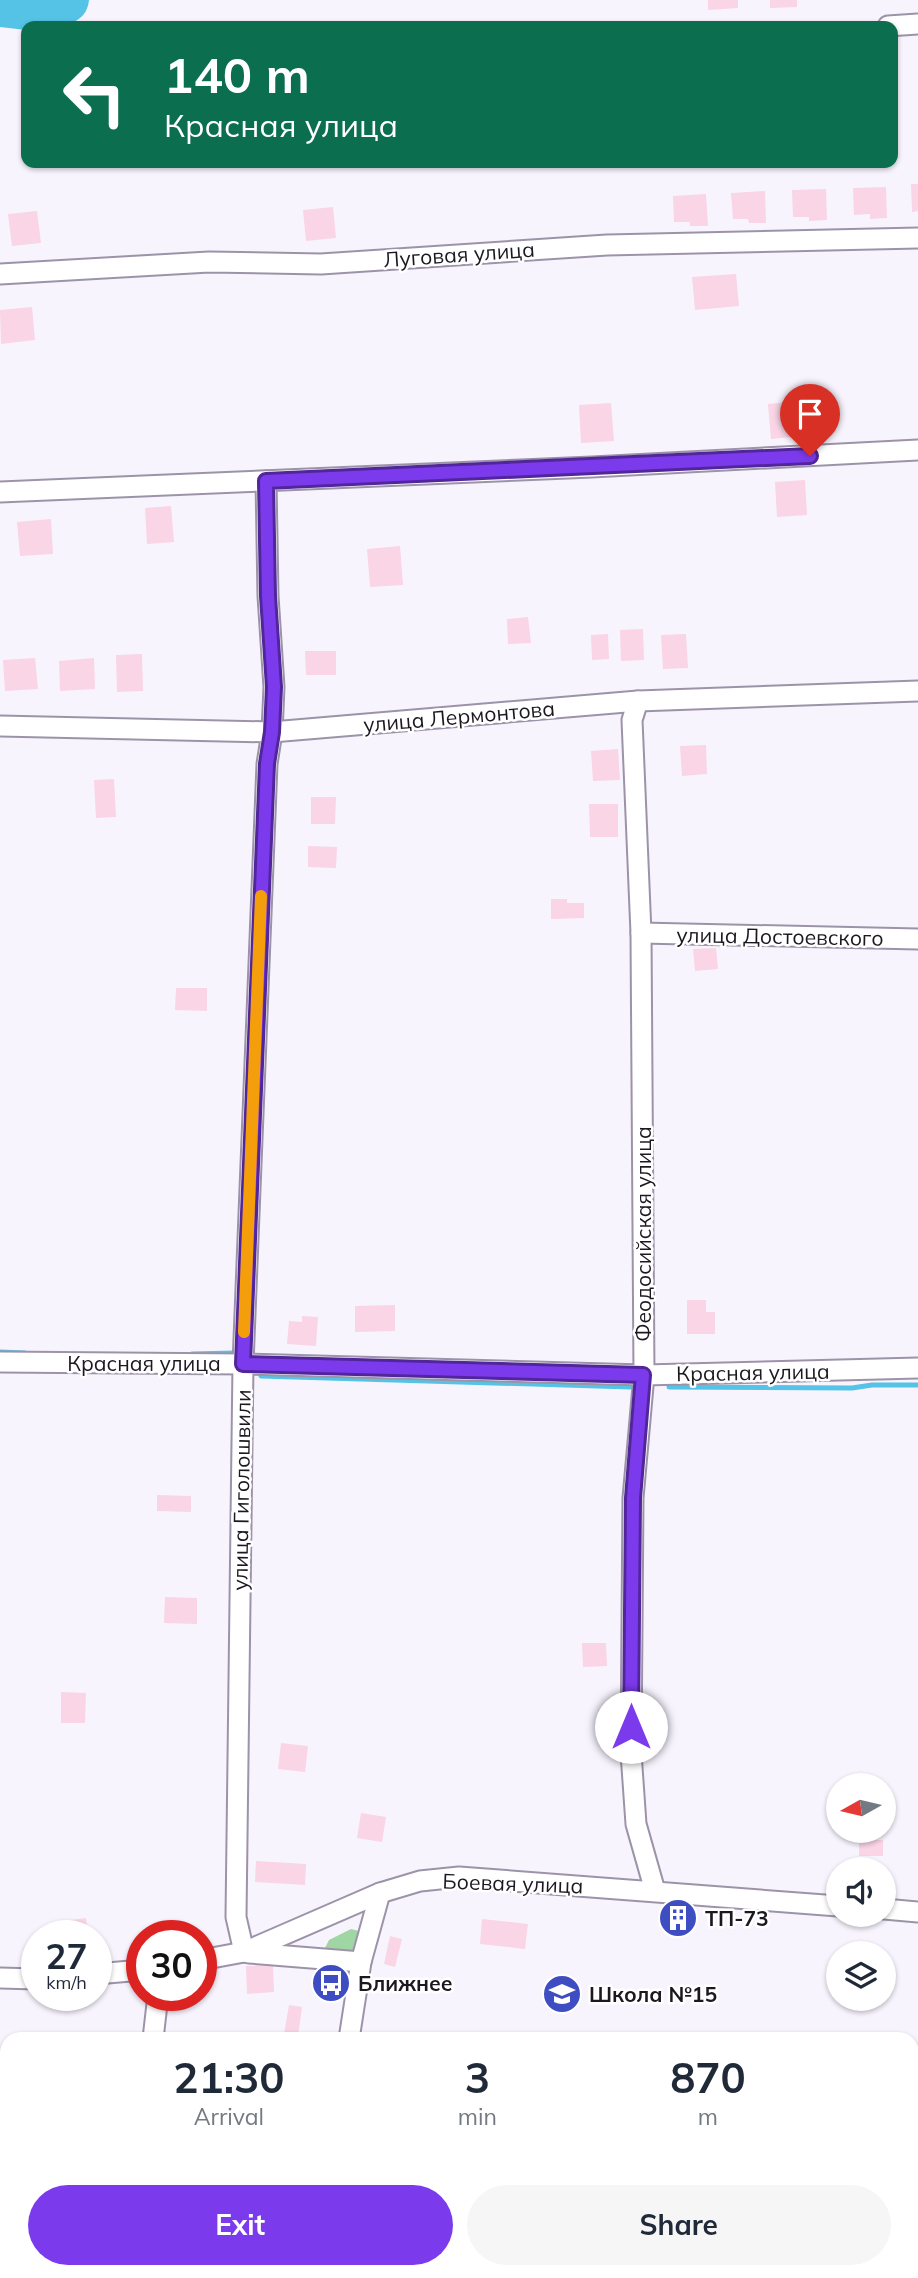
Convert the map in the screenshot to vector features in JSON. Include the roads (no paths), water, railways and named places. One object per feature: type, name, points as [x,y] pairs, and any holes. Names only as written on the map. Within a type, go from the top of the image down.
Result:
[{"type":"street","points":[[898,25],[918,24]]},
{"type":"street","name":"Луговая улица","points":[[0,274],[209,262],[321,264],[607,245],[918,238]]},
{"type":"street","points":[[0,492],[918,450]]},
{"type":"street","name":"улица Гиголошвили","points":[[244,1952],[236,1917],[243,1364],[267,764],[274,687],[268,596],[266,481]]},
{"type":"street","name":"улица Лермонтова","points":[[0,726],[272,732],[638,701],[918,691]]},
{"type":"street","name":"Феодосийская улица","points":[[638,701],[632,720],[641,933],[643,1375],[633,1498],[631,1753],[636,1824],[655,1891]]},
{"type":"street","name":"улица Достоевского","points":[[641,933],[918,939]]},
{"type":"street","name":"Красная улица","points":[[0,1362],[243,1364],[643,1375],[918,1368]]},
{"type":"street","name":"Боевая улица","points":[[217,1958],[244,1952],[380,1893],[420,1881],[459,1877],[826,1905]]},
{"type":"street","points":[[350,2032],[361,1962],[380,1893]]},
{"type":"street","points":[[896,1910],[918,1912]]},
{"type":"street","points":[[244,1952],[361,1962]]},
{"type":"street","points":[[0,1978],[21,1979]]},
{"type":"street","points":[[154,2032],[156,2011]]},
{"type":"water","points":[[0,0],[89,0],[86,10],[75,21],[21,21],[21,29],[0,27]]},
{"type":"waterway","points":[[0,1352],[25,1353]]},
{"type":"waterway","points":[[192,1354],[234,1353]]},
{"type":"waterway","points":[[261,1376],[631,1387]]},
{"type":"waterway","points":[[669,1387],[852,1388],[918,1385]]},
{"type":"place","name":"ТП-73","points":[[678,1918]]},
{"type":"place","name":"Ближнее","points":[[331,1983]]},
{"type":"place","name":"Школа №15","points":[[562,1994]]}]
